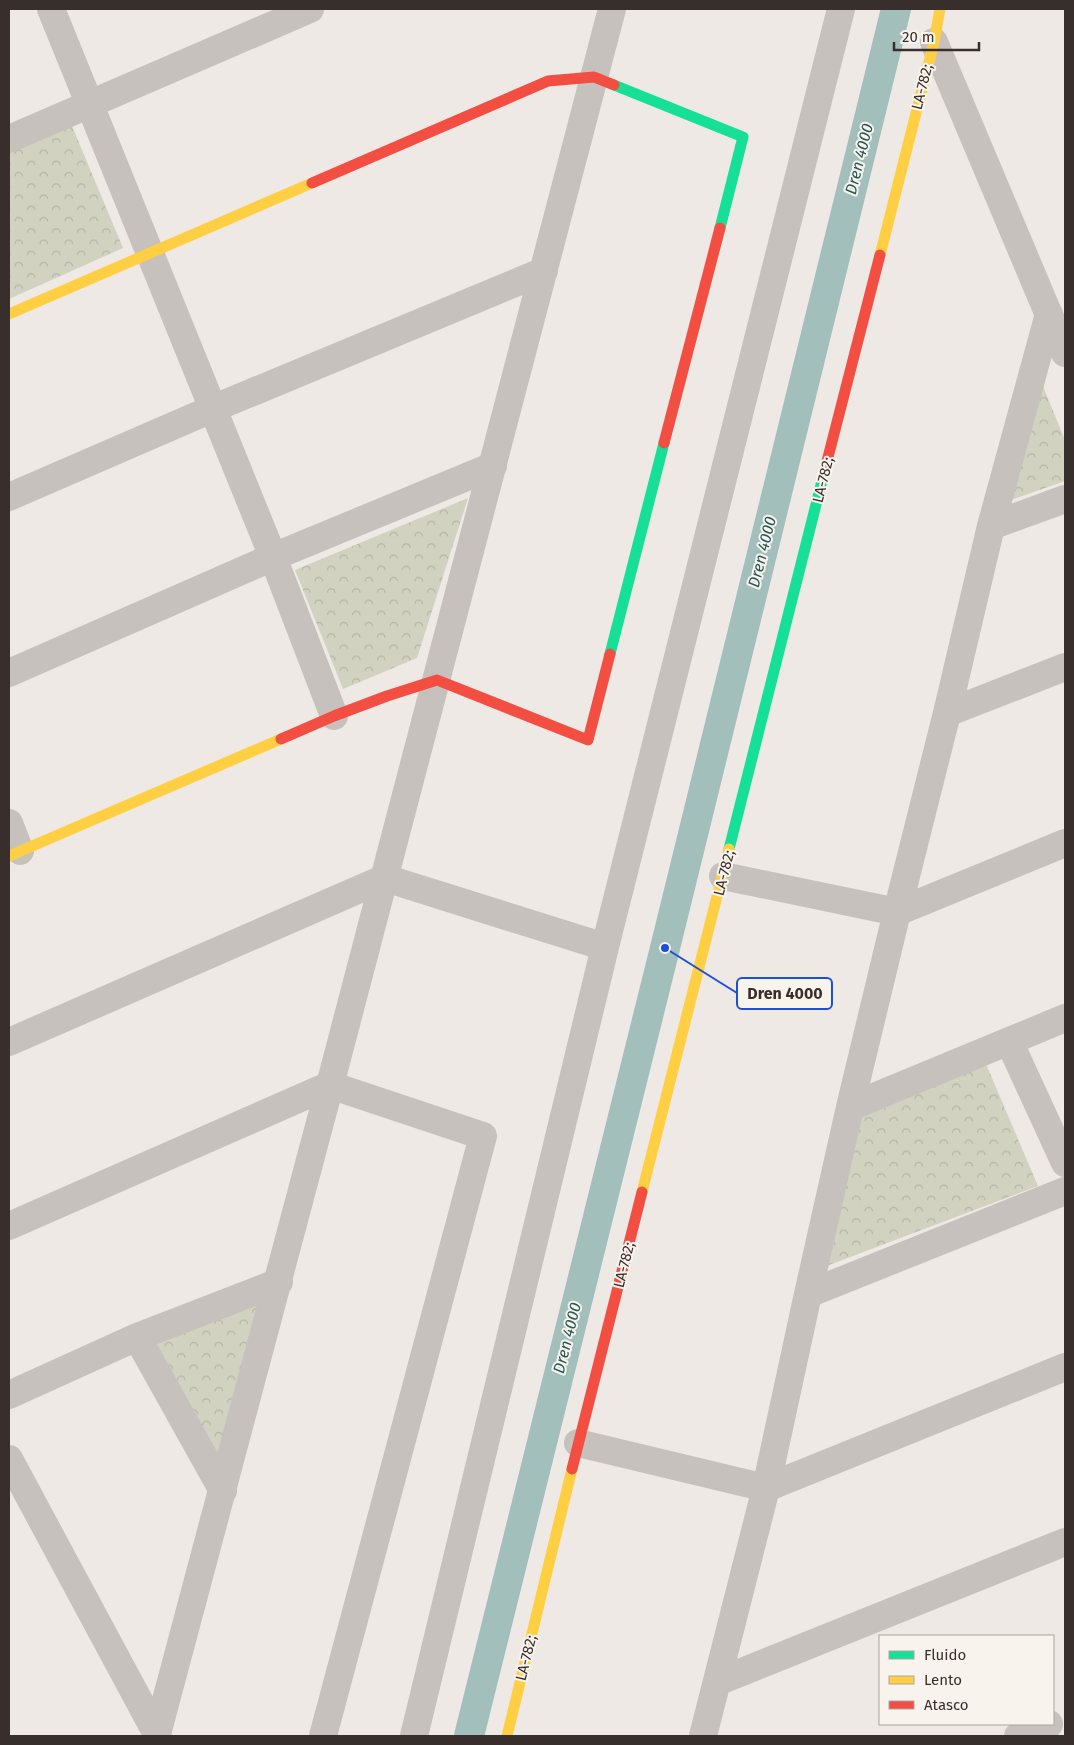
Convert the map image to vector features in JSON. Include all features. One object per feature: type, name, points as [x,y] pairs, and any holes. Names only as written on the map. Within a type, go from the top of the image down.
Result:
[{"type":"street","points":[[51,9],[273,557],[334,716]]},
{"type":"street","points":[[9,139],[310,9]]},
{"type":"street","points":[[157,1735],[279,1282],[612,9]]},
{"type":"street","points":[[414,1736],[605,947],[841,9]]},
{"type":"street","name":"LA-782;","points":[[507,1736],[578,1443],[934,42],[940,9]]},
{"type":"street","points":[[934,42],[1065,353]]},
{"type":"street","points":[[9,314],[548,80],[594,77],[743,137],[588,740],[437,680],[334,716],[14,853],[9,823]]},
{"type":"street","points":[[9,498],[212,409],[544,271]]},
{"type":"street","points":[[703,1736],[766,1488],[850,1106],[897,912],[992,526],[1049,314]]},
{"type":"street","points":[[9,673],[273,557],[493,466]]},
{"type":"street","points":[[992,526],[1065,499]]},
{"type":"street","points":[[947,713],[1065,667]]},
{"type":"street","points":[[723,876],[897,912],[1065,843]]},
{"type":"street","points":[[9,1042],[385,878],[605,947]]},
{"type":"street","points":[[850,1106],[1065,1018]]},
{"type":"street","points":[[1009,1041],[1065,1163]]},
{"type":"street","points":[[9,1226],[330,1086],[484,1136],[323,1736]]},
{"type":"street","points":[[808,1294],[1065,1191]]},
{"type":"street","points":[[9,1394],[137,1338],[279,1282]]},
{"type":"street","points":[[137,1338],[223,1491]]},
{"type":"street","points":[[578,1443],[766,1488],[1065,1367]]},
{"type":"street","points":[[9,1459],[157,1735]]},
{"type":"street","points":[[716,1682],[1065,1542]]},
{"type":"street","points":[[1018,1736],[1046,1725]]},
{"type":"green space","points":[[72,126],[123,248],[9,299],[9,153]]},
{"type":"green space","points":[[1040,379],[1065,440],[1065,481],[1008,501]]},
{"type":"green space","points":[[468,498],[417,658],[343,689],[295,570]]},
{"type":"green space","points":[[986,1064],[1038,1186],[824,1267],[851,1120]]},
{"type":"green space","points":[[262,1297],[219,1461],[149,1342]]},
{"type":"waterway","name":"Dren 4000","points":[[469,1736],[896,9]]},
{"type":"traffic: fast","points":[[614,85],[743,137],[720,228]]},
{"type":"traffic: fast","points":[[610,654],[664,443]]},
{"type":"traffic: fast","points":[[729,849],[826,465]]},
{"type":"traffic: slow","points":[[880,255],[934,42],[940,9]]},
{"type":"traffic: slow","points":[[9,314],[312,183]]},
{"type":"traffic: slow","points":[[9,856],[281,739]]},
{"type":"traffic: slow","points":[[642,1192],[729,849]]},
{"type":"traffic: slow","points":[[507,1736],[572,1469]]},
{"type":"traffic: jam","points":[[312,183],[548,81],[594,77],[614,85]]},
{"type":"traffic: jam","points":[[664,443],[720,228]]},
{"type":"traffic: jam","points":[[826,465],[880,255]]},
{"type":"traffic: jam","points":[[281,739],[334,716],[437,680],[588,740],[610,654]]},
{"type":"traffic: jam","points":[[572,1469],[642,1192]]},
{"type":"place","name":"Dren 4000","points":[[665,948]]}]
